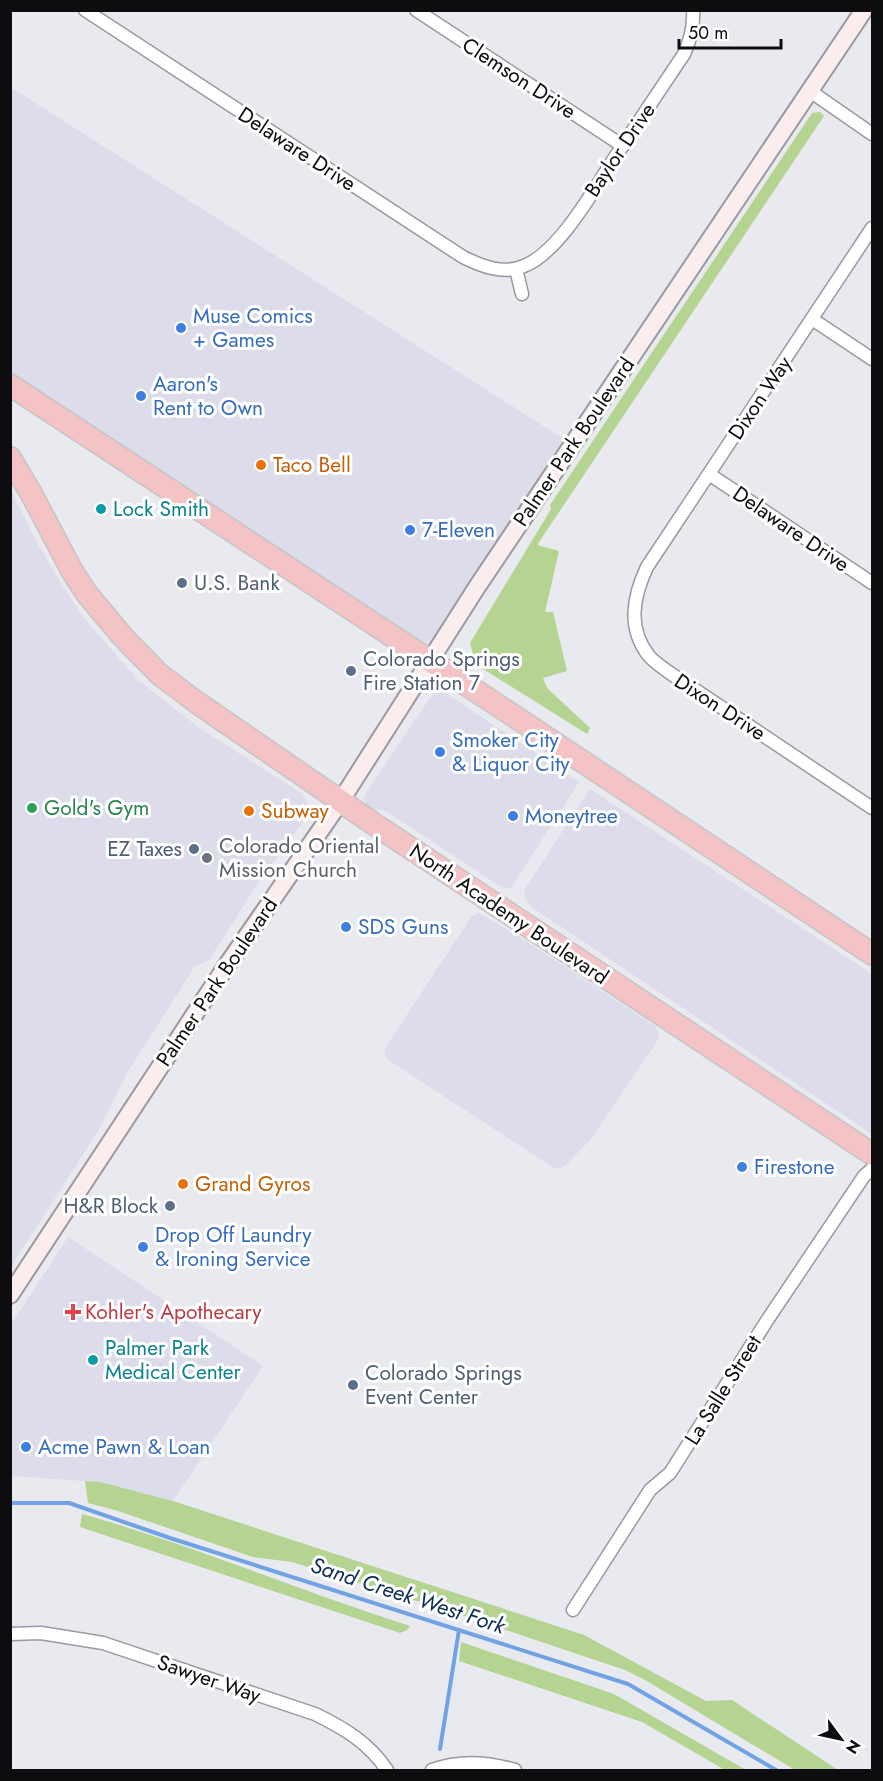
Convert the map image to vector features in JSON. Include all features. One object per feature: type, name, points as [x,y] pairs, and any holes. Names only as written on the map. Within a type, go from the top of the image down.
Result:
[{"type":"highway","points":[[10,385],[873,954]]},
{"type":"highway","name":"North Academy Boulevard","points":[[10,458],[87,594],[123,637],[159,674],[340,802],[873,1155]]},
{"type":"main road","name":"Palmer Park Boulevard","points":[[10,1295],[227,965],[340,802],[429,660],[864,10]]},
{"type":"street","name":"Delaware Drive","points":[[86,10],[463,257],[492,268],[505,270],[516,268]]},
{"type":"street","name":"Clemson Drive","points":[[416,10],[623,146]]},
{"type":"street","name":"Baylor Drive","points":[[516,268],[535,261],[560,238],[684,54],[690,41],[693,10]]},
{"type":"street","points":[[810,91],[873,134]]},
{"type":"street","name":"Dixon Way","points":[[647,567],[873,228]]},
{"type":"street","points":[[516,268],[522,294]]},
{"type":"street","points":[[813,319],[873,359]]},
{"type":"street","name":"Delaware Drive","points":[[709,474],[873,583]]},
{"type":"street","name":"Dixon Drive","points":[[647,567],[639,583],[634,615],[636,630],[650,658],[873,808]]},
{"type":"street","name":"La Salle Street","points":[[573,1610],[650,1490],[670,1473],[768,1319],[864,1176],[873,1169]]},
{"type":"street","name":"Sawyer Way","points":[[10,1634],[41,1633],[103,1643],[315,1714],[341,1727],[361,1741],[387,1770]]},
{"type":"street","points":[[432,1770],[463,1763],[490,1763],[515,1770]]},
{"type":"shaded area","points":[[10,87],[564,439],[427,649],[11,374]]},
{"type":"shaded area","points":[[11,490],[36,541],[83,617],[138,680],[198,727],[302,794],[309,807],[306,818],[254,889],[209,960],[195,966],[127,1073],[100,1128],[11,1267]]},
{"type":"shaded area","points":[[441,692],[579,782],[511,888],[503,888],[392,815],[383,810],[373,810],[364,802],[364,796],[430,698],[435,693]]},
{"type":"shaded area","points":[[590,789],[872,974],[872,1134],[530,906],[524,895],[525,889]]},
{"type":"shaded area","points":[[479,913],[520,937],[656,1027],[659,1035],[656,1043],[590,1140],[561,1168],[554,1168],[387,1059],[384,1053],[472,916]]},
{"type":"shaded area","points":[[68,1237],[263,1366],[173,1501],[100,1482],[11,1476],[10,1326]]},
{"type":"green space","points":[[820,112],[824,116],[537,545],[559,551],[545,612],[553,612],[567,671],[543,678],[547,688],[590,728],[587,734],[480,667],[470,643],[551,509],[550,505],[812,113]]},
{"type":"green space","points":[[85,1481],[100,1482],[173,1501],[584,1635],[706,1701],[732,1700],[838,1770],[795,1770],[625,1670],[292,1562],[253,1557],[88,1503]]},
{"type":"green space","points":[[82,1514],[165,1540],[410,1626],[400,1633],[80,1527]]},
{"type":"green space","points":[[461,1642],[614,1694],[746,1770],[725,1770],[642,1722],[459,1661]]},
{"type":"waterway","name":"Sand Creek West Fork","points":[[10,1503],[69,1503],[170,1538],[628,1684],[776,1770]]},
{"type":"waterway","points":[[440,1749],[459,1630]]},
{"type":"place","name":"Muse Comics + Games","points":[[181,328]]},
{"type":"place","name":"Aaron's Rent to Own","points":[[141,396]]},
{"type":"place","name":"Taco Bell","points":[[261,465]]},
{"type":"place","name":"Lock Smith","points":[[101,509]]},
{"type":"place","name":"7-Eleven","points":[[410,530]]},
{"type":"place","name":"U.S. Bank","points":[[182,583]]},
{"type":"place","name":"Colorado Springs Fire Station 7","points":[[351,671]]},
{"type":"place","name":"Smoker City & Liquor City","points":[[440,752]]},
{"type":"place","name":"Gold's Gym","points":[[32,808]]},
{"type":"place","name":"Subway","points":[[249,811]]},
{"type":"place","name":"Moneytree","points":[[513,816]]},
{"type":"place","name":"EZ Taxes","points":[[194,849]]},
{"type":"place","name":"Colorado Oriental Mission Church","points":[[207,858]]},
{"type":"place","name":"SDS Guns","points":[[346,927]]},
{"type":"place","name":"Firestone","points":[[742,1167]]},
{"type":"place","name":"Grand Gyros","points":[[183,1184]]},
{"type":"place","name":"H&R Block","points":[[170,1206]]},
{"type":"place","name":"Drop Off Laundry & Ironing Service","points":[[143,1247]]},
{"type":"place","name":"Kohler's Apothecary","points":[[73,1312]]},
{"type":"place","name":"Palmer Park Medical Center","points":[[93,1360]]},
{"type":"place","name":"Colorado Springs Event Center","points":[[353,1385]]},
{"type":"place","name":"Acme Pawn & Loan","points":[[26,1447]]}]
